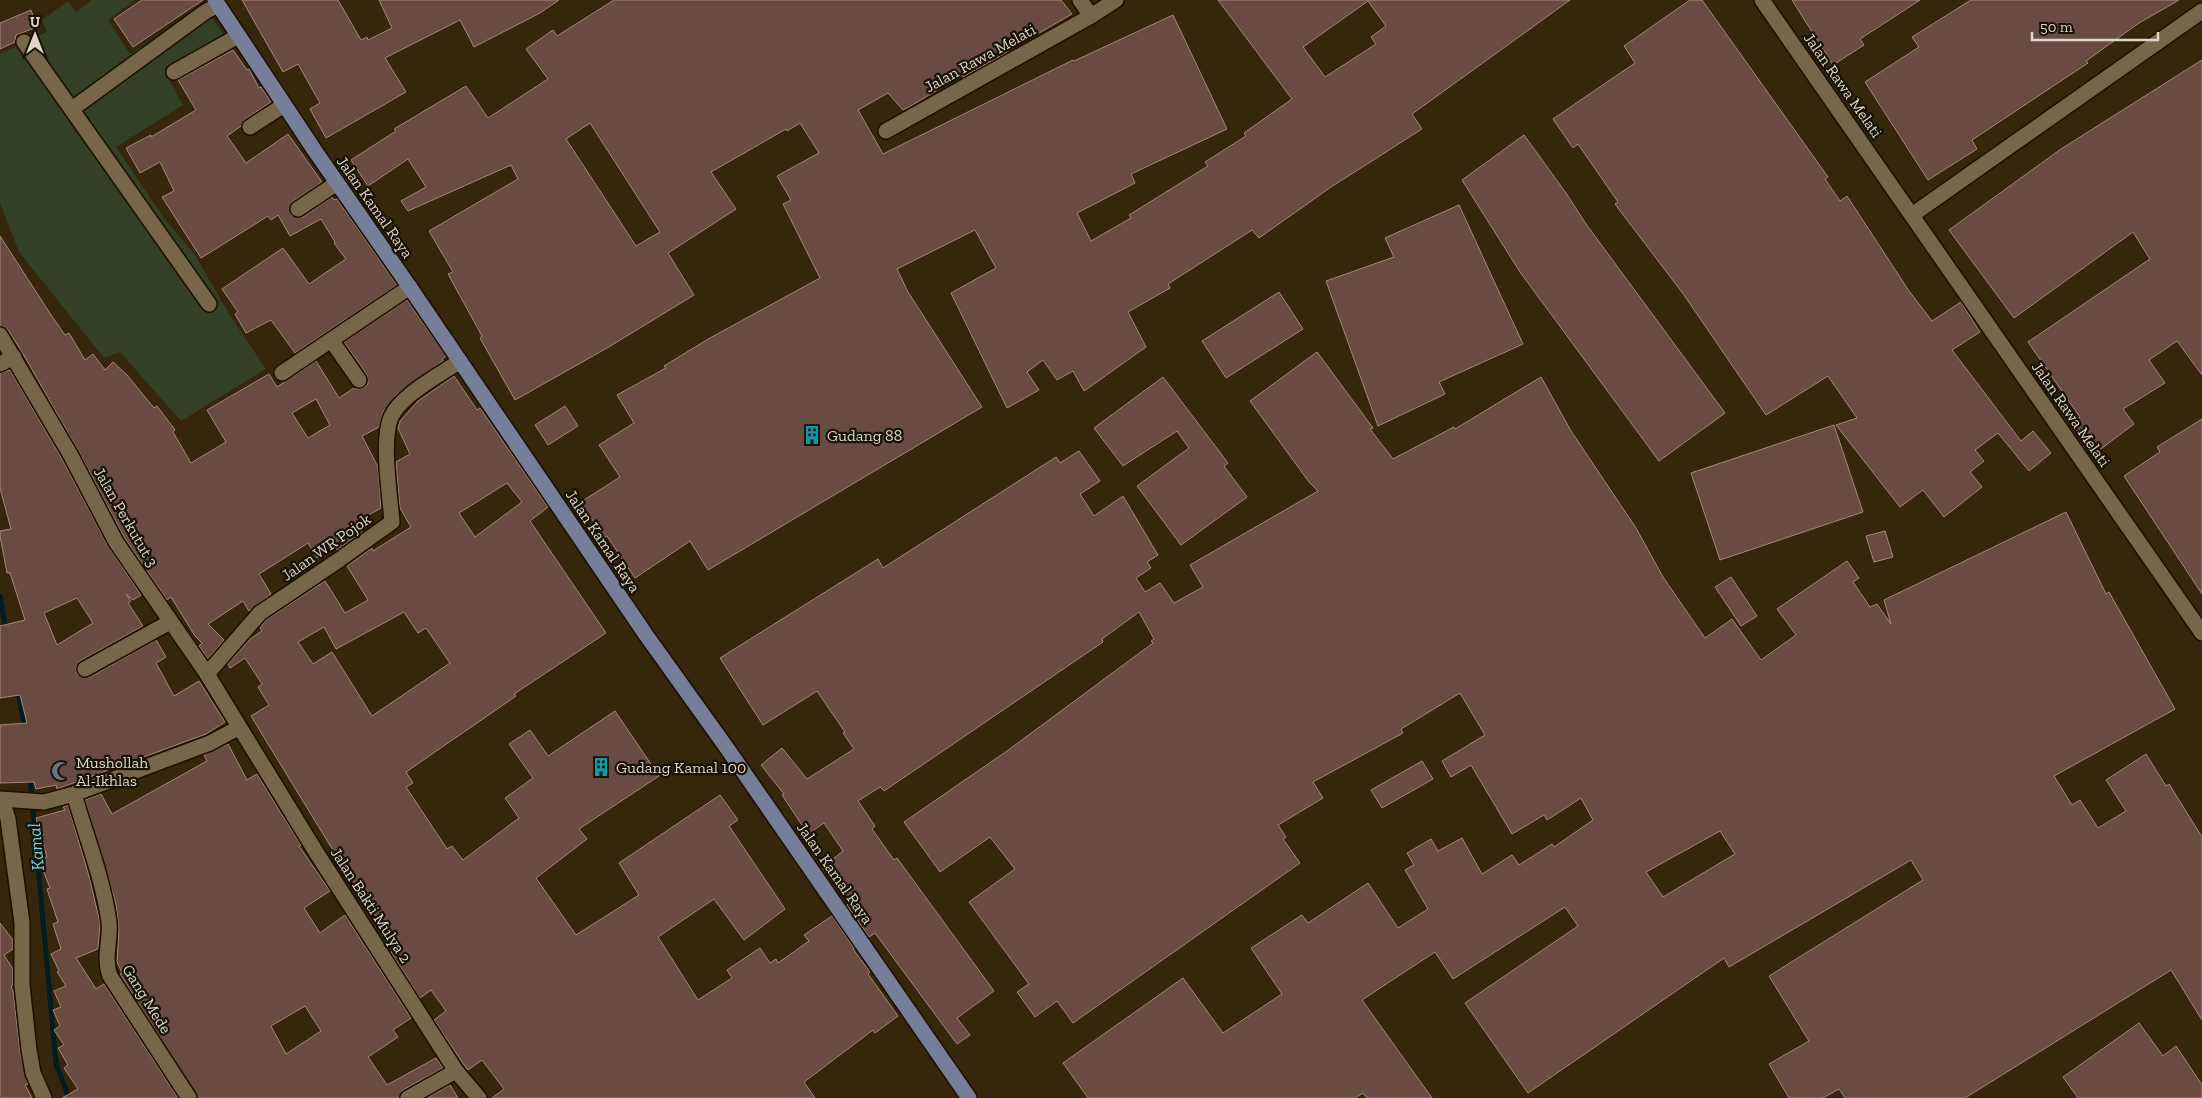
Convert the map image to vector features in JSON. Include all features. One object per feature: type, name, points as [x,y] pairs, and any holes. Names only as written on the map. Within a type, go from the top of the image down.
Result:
[{"type":"main road","name":"Jalan Kamal Raya","points":[[217,2],[284,105],[646,634],[969,1098]]},
{"type":"street","points":[[1080,0],[1091,16]]},
{"type":"street","name":"Jalan Rawa Melati","points":[[886,131],[1091,16],[1116,0]]},
{"type":"street","name":"Jalan Rawa Melati","points":[[1762,0],[2202,633]]},
{"type":"street","points":[[72,109],[206,12],[217,2]]},
{"type":"street","points":[[1912,215],[2202,11]]},
{"type":"street","points":[[174,72],[238,36]]},
{"type":"street","points":[[24,42],[209,304]]},
{"type":"street","points":[[250,127],[284,105]]},
{"type":"street","points":[[298,208],[337,183]]},
{"type":"street","points":[[282,373],[410,287]]},
{"type":"street","name":"Jalan Perkutut 3","points":[[0,336],[70,454],[116,542],[207,674],[238,728]]},
{"type":"street","points":[[331,340],[359,380]]},
{"type":"street","points":[[0,364],[14,357]]},
{"type":"street","name":"Jalan WR Pojok","points":[[207,674],[260,612],[336,562],[392,522],[387,445],[391,417],[407,398],[460,361]]},
{"type":"street","points":[[86,669],[170,622]]},
{"type":"street","points":[[44,1098],[33,1073],[29,1050],[22,985],[22,923],[4,800],[44,802],[74,794],[210,743],[238,728]]},
{"type":"street","name":"Jalan Bakti Mulya 2","points":[[238,728],[456,1071],[479,1098]]},
{"type":"street","name":"Gang Mede","points":[[74,794],[107,910],[109,924],[106,955],[108,969],[188,1098]]},
{"type":"street","points":[[408,1098],[456,1071]]},
{"type":"green space","points":[[92,0],[135,0],[108,20],[130,54],[204,6],[225,36],[167,76],[183,105],[116,147],[164,218],[195,255],[229,314],[266,369],[181,421],[120,352],[104,358],[19,252],[0,203],[0,54],[47,32],[42,20],[68,1],[76,12]]},
{"type":"building","points":[[142,0],[203,0],[133,47],[114,19]]},
{"type":"building","points":[[242,0],[338,0],[361,40],[367,37],[368,40],[392,28],[379,0],[559,0],[540,13],[474,47],[460,20],[385,58],[406,92],[326,138],[310,109],[320,103],[298,64],[283,72]]},
{"type":"building","points":[[614,0],[1061,0],[1072,14],[1027,40],[1026,38],[1004,54],[963,77],[962,75],[903,110],[888,93],[858,110],[883,154],[1073,60],[1173,15],[1227,129],[1131,174],[1135,183],[1077,213],[1091,241],[1131,218],[1129,215],[1208,166],[1205,162],[1246,136],[1244,133],[1292,99],[1218,0],[1570,0],[1412,114],[1422,129],[1331,187],[1259,238],[1252,230],[1168,284],[1170,288],[1128,312],[1146,347],[1084,391],[1073,371],[1057,380],[1043,360],[1027,372],[1039,390],[1007,408],[951,293],[996,268],[975,230],[897,269],[908,292],[982,407],[708,570],[690,541],[635,578],[607,536],[604,538],[581,502],[620,477],[599,445],[634,423],[617,395],[666,368],[664,366],[710,338],[820,278],[783,204],[791,200],[777,176],[819,153],[800,123],[711,172],[736,209],[668,253],[694,295],[607,348],[515,400],[480,338],[482,336],[448,274],[453,272],[429,231],[518,179],[511,165],[408,211],[401,201],[426,187],[408,159],[368,186],[351,160],[396,131],[394,129],[466,86],[488,118],[548,79],[526,49],[553,30],[557,36]],"holes":[[[1368,1],[1386,26],[1371,37],[1376,44],[1325,77],[1303,47]],[[590,123],[660,232],[636,246],[566,139]]]},
{"type":"building","points":[[1690,0],[1702,0],[1828,177],[1825,179],[1840,201],[1847,196],[1909,291],[1932,321],[1961,302],[1980,332],[1952,350],[2021,441],[2033,431],[2051,453],[2029,471],[1998,433],[1975,450],[1984,461],[1970,472],[1982,487],[1944,517],[1923,490],[1900,507],[1836,425],[1857,418],[1828,376],[1766,415],[1684,295],[1615,204],[1618,202],[1578,144],[1573,148],[1553,119],[1635,63],[1624,46]]},
{"type":"building","points":[[1792,0],[1920,0],[1860,39],[1864,45],[1833,65]]},
{"type":"building","points":[[1971,0],[2179,0],[2139,23],[2086,61],[2088,63],[1972,140],[1977,149],[1928,180],[1865,82],[1919,47],[1912,37]]},
{"type":"building","points":[[31,10],[37,27],[16,35],[15,42],[0,49],[0,23]]},
{"type":"building","points":[[233,50],[247,70],[249,69],[259,88],[261,87],[271,102],[245,119],[241,126],[227,136],[246,163],[288,134],[322,182],[292,202],[289,209],[291,215],[298,218],[303,217],[332,197],[334,200],[337,199],[397,285],[295,353],[271,320],[246,333],[235,314],[238,312],[222,289],[283,248],[309,284],[346,259],[334,243],[321,219],[290,236],[278,215],[271,220],[268,216],[201,258],[162,197],[174,191],[160,162],[140,173],[126,148],[151,135],[151,137],[196,110],[178,80]]},
{"type":"building","points":[[2202,60],[2202,375],[2177,341],[2149,360],[2165,383],[2123,409],[2134,424],[2094,454],[2071,423],[2080,417],[2028,342],[2150,259],[2133,232],[2014,318],[1949,230],[2061,149]]},
{"type":"building","points":[[1524,135],[1586,224],[1725,413],[1659,461],[1520,272],[1462,180]]},
{"type":"building","points":[[1459,205],[1523,344],[1439,382],[1445,394],[1378,426],[1326,281],[1394,257],[1385,238]]},
{"type":"building","points":[[0,236],[53,318],[65,335],[69,333],[85,360],[93,354],[105,370],[113,362],[127,375],[154,408],[157,406],[175,430],[173,432],[191,463],[226,442],[207,410],[269,374],[277,387],[316,361],[339,398],[354,388],[365,387],[368,384],[367,375],[344,342],[407,300],[446,356],[442,359],[443,361],[397,394],[383,412],[379,427],[362,436],[378,467],[381,508],[356,522],[362,532],[337,550],[335,547],[317,558],[308,543],[259,574],[271,594],[249,611],[243,601],[208,624],[224,640],[208,659],[199,646],[202,643],[195,636],[171,597],[167,600],[124,537],[78,450],[22,352],[8,330],[0,326]],"holes":[[[316,399],[330,425],[308,438],[292,413]]]},
{"type":"building","points":[[1279,292],[1303,329],[1226,378],[1202,341]]},
{"type":"building","points":[[1317,352],[1373,428],[1370,429],[1393,459],[1454,427],[1455,429],[1541,377],[1571,431],[1636,528],[1663,577],[1705,638],[1732,619],[1761,660],[1796,635],[1777,609],[1847,561],[1859,578],[1853,582],[1870,607],[1877,604],[1891,624],[1884,600],[2066,512],[2106,594],[2109,592],[2175,709],[2054,776],[2072,805],[2080,800],[2098,828],[2126,811],[2106,780],[2146,754],[2166,786],[2169,784],[2202,837],[2202,1020],[2171,970],[1965,1098],[1845,1098],[1839,1089],[1823,1098],[1789,1098],[1769,1064],[1809,1041],[1769,976],[1923,880],[1911,860],[1729,967],[1724,958],[1528,1093],[1465,1003],[1578,926],[1565,907],[1453,979],[1435,952],[1362,1000],[1432,1098],[1367,1098],[1363,1093],[1355,1098],[1088,1098],[1063,1063],[1183,978],[1223,1033],[1282,994],[1251,948],[1302,915],[1308,923],[1368,883],[1398,928],[1428,909],[1405,870],[1414,865],[1407,853],[1431,839],[1438,851],[1462,838],[1482,874],[1512,855],[1519,865],[1552,844],[1554,847],[1593,820],[1581,798],[1547,820],[1544,815],[1512,834],[1471,765],[1451,777],[1442,761],[1485,735],[1460,693],[1401,729],[1403,733],[1313,782],[1323,798],[1278,825],[1286,837],[1283,839],[1300,863],[1073,1023],[1057,1001],[1035,1017],[1017,992],[1029,984],[969,902],[1015,869],[990,837],[940,872],[904,822],[1007,751],[1153,643],[1151,641],[1154,639],[1139,612],[1102,639],[1103,642],[884,791],[880,787],[858,801],[875,826],[872,829],[894,860],[897,858],[994,991],[957,1018],[970,1035],[957,1044],[875,933],[869,937],[847,905],[851,902],[822,868],[843,851],[824,823],[808,834],[782,795],[784,794],[761,765],[782,748],[807,779],[854,749],[843,733],[845,732],[817,691],[763,725],[720,658],[878,559],[883,568],[1056,457],[1060,463],[1079,451],[1100,481],[1080,494],[1094,516],[1123,496],[1158,555],[1147,562],[1151,568],[1136,578],[1145,592],[1160,583],[1174,603],[1203,587],[1190,565],[1318,491],[1309,482],[1250,401]],"holes":[[[1720,831],[1735,854],[1663,897],[1646,872]]]},
{"type":"building","points":[[10,370],[62,459],[108,546],[141,595],[133,600],[126,594],[131,601],[128,603],[143,626],[80,661],[76,668],[77,674],[84,678],[90,677],[156,640],[166,657],[156,663],[174,696],[199,681],[225,722],[206,734],[57,789],[56,785],[36,789],[34,782],[0,783],[0,725],[27,723],[20,695],[0,698],[0,626],[25,620],[10,573],[7,573],[0,536],[0,531],[11,529],[0,488],[0,373]],"holes":[[[77,598],[93,623],[57,645],[44,613]]]},
{"type":"building","points":[[454,376],[477,410],[480,408],[548,507],[530,521],[606,633],[514,694],[516,696],[406,772],[413,783],[406,787],[447,849],[452,846],[463,860],[519,818],[505,798],[533,778],[509,744],[530,730],[548,756],[615,711],[659,776],[579,829],[587,839],[536,878],[576,935],[639,895],[619,863],[720,795],[738,820],[729,826],[785,909],[744,940],[714,899],[658,937],[698,1000],[732,978],[727,970],[760,948],[770,963],[776,959],[778,963],[809,941],[804,935],[832,916],[870,972],[868,974],[898,1016],[875,1033],[873,1030],[804,1082],[815,1098],[492,1098],[504,1089],[482,1060],[468,1070],[464,1065],[434,1020],[446,1011],[431,990],[420,998],[391,952],[397,948],[331,847],[251,716],[269,705],[258,687],[262,684],[245,658],[230,668],[228,664],[250,639],[262,631],[260,628],[266,620],[325,581],[345,613],[368,600],[347,566],[372,548],[373,551],[411,527],[400,508],[396,462],[410,454],[398,428],[400,421],[418,401]],"holes":[[[507,483],[522,502],[475,537],[459,513]],[[404,612],[418,633],[426,628],[450,663],[372,716],[332,652],[313,664],[298,642],[324,627],[336,649]]]},
{"type":"building","points":[[1163,377],[1228,463],[1224,466],[1247,497],[1181,545],[1137,486],[1189,448],[1177,431],[1123,466],[1094,428]]},
{"type":"building","points":[[565,406],[578,426],[548,445],[535,425]]},
{"type":"building","points":[[2202,419],[2202,594],[2124,476],[2160,452],[2157,447]]},
{"type":"building","points":[[1834,425],[1863,512],[1720,560],[1691,473]]},
{"type":"building","points":[[1885,531],[1893,557],[1874,562],[1866,536]]},
{"type":"building","points":[[1731,577],[1757,616],[1741,626],[1715,587]]},
{"type":"building","points":[[228,744],[247,780],[257,774],[301,845],[299,846],[330,891],[304,908],[320,933],[345,915],[411,1018],[393,1030],[398,1037],[368,1057],[387,1085],[436,1058],[443,1068],[403,1090],[399,1098],[198,1098],[120,974],[122,973],[117,962],[119,929],[116,904],[85,800],[101,794],[112,814],[207,761],[204,755]],"holes":[[[305,1006],[321,1031],[286,1054],[271,1026]]]},
{"type":"building","points":[[1422,761],[1433,779],[1382,808],[1371,790]]},
{"type":"building","points":[[68,805],[89,876],[100,923],[98,949],[76,958],[96,989],[104,984],[178,1098],[62,1098],[78,1089],[64,1068],[68,1065],[58,1048],[64,1045],[54,1030],[60,1026],[53,1010],[61,1007],[54,991],[66,986],[57,972],[59,971],[51,954],[61,949],[53,924],[58,922],[47,889],[50,888],[39,860],[47,857],[36,818],[65,810],[63,807]]},
{"type":"building","points":[[0,923],[13,940],[13,949],[4,955],[13,969],[13,985],[11,987],[13,990],[20,1052],[28,1084],[25,1085],[32,1098],[0,1098]]},
{"type":"building","points":[[2139,1023],[2163,1056],[2176,1046],[2202,1085],[2202,1098],[2078,1098],[2063,1077]]},
{"type":"building","points":[[450,1085],[458,1098],[427,1098]]},
{"type":"waterway","name":"Kamal","points":[[0,596],[6,631]]},
{"type":"waterway","name":"Kamal","points":[[18,691],[25,729]]},
{"type":"waterway","name":"Kamal","points":[[30,777],[56,1064],[69,1098]]},
{"type":"place","name":"Gudang 88","points":[[812,435]]},
{"type":"place","name":"Gudang Kamal 100","points":[[601,767]]},
{"type":"place","name":"Mushollah Al-Ikhlas","points":[[61,771]]}]
